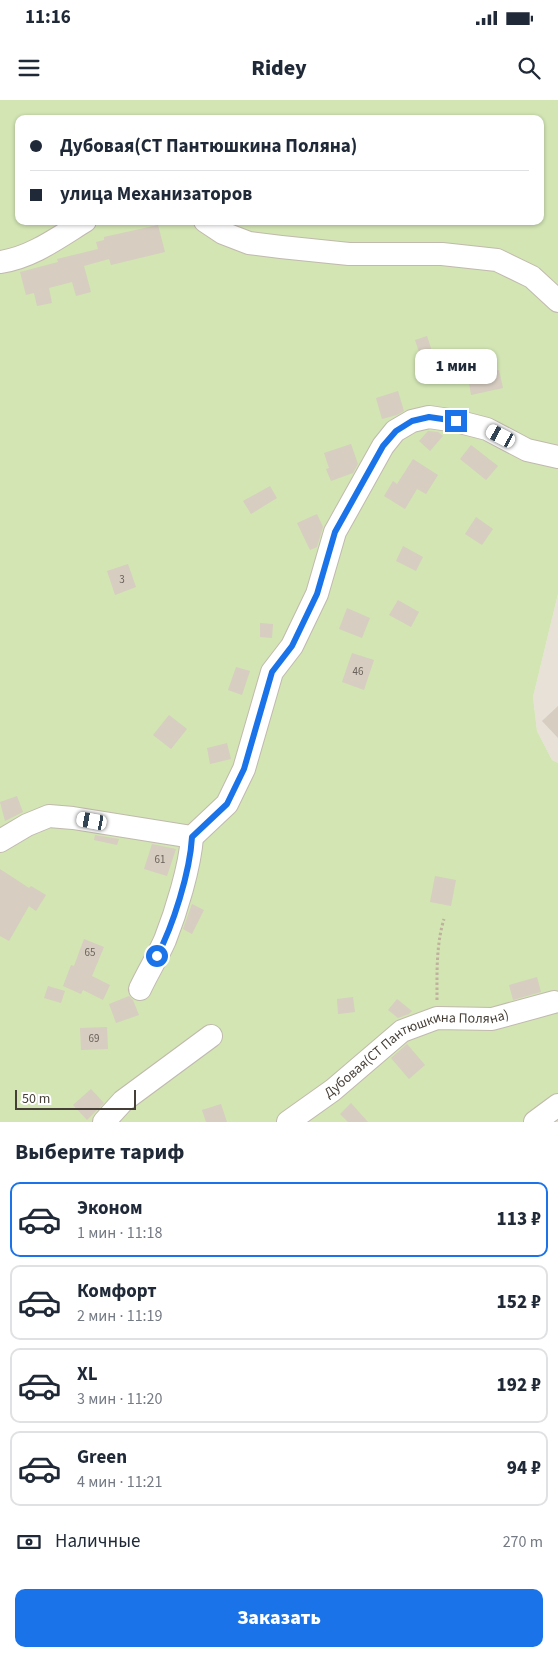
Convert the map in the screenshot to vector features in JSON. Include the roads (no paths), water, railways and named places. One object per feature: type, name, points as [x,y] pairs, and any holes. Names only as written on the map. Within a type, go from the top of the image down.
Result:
[{"type":"street","points":[[0,262],[33,252],[78,225]]},
{"type":"street","points":[[211,225],[223,233],[249,243],[281,247],[349,254],[442,254],[497,260],[532,277],[558,301]]},
{"type":"street","points":[[140,988],[165,940],[189,859],[192,837],[227,804],[244,769],[272,672],[292,646],[317,594],[335,532],[383,446],[396,431],[412,421],[429,417],[488,429],[527,450],[558,457]]},
{"type":"street","points":[[0,841],[27,825],[49,816],[73,818],[192,837]]},
{"type":"street","name":"Дубовая(СТ Пантюшкина Поляна)","points":[[288,1122],[333,1090],[402,1031],[437,1018],[492,1019],[554,1002]]},
{"type":"street","points":[[104,1122],[123,1101],[211,1036]]},
{"type":"street","points":[[535,1122],[558,1105]]}]
